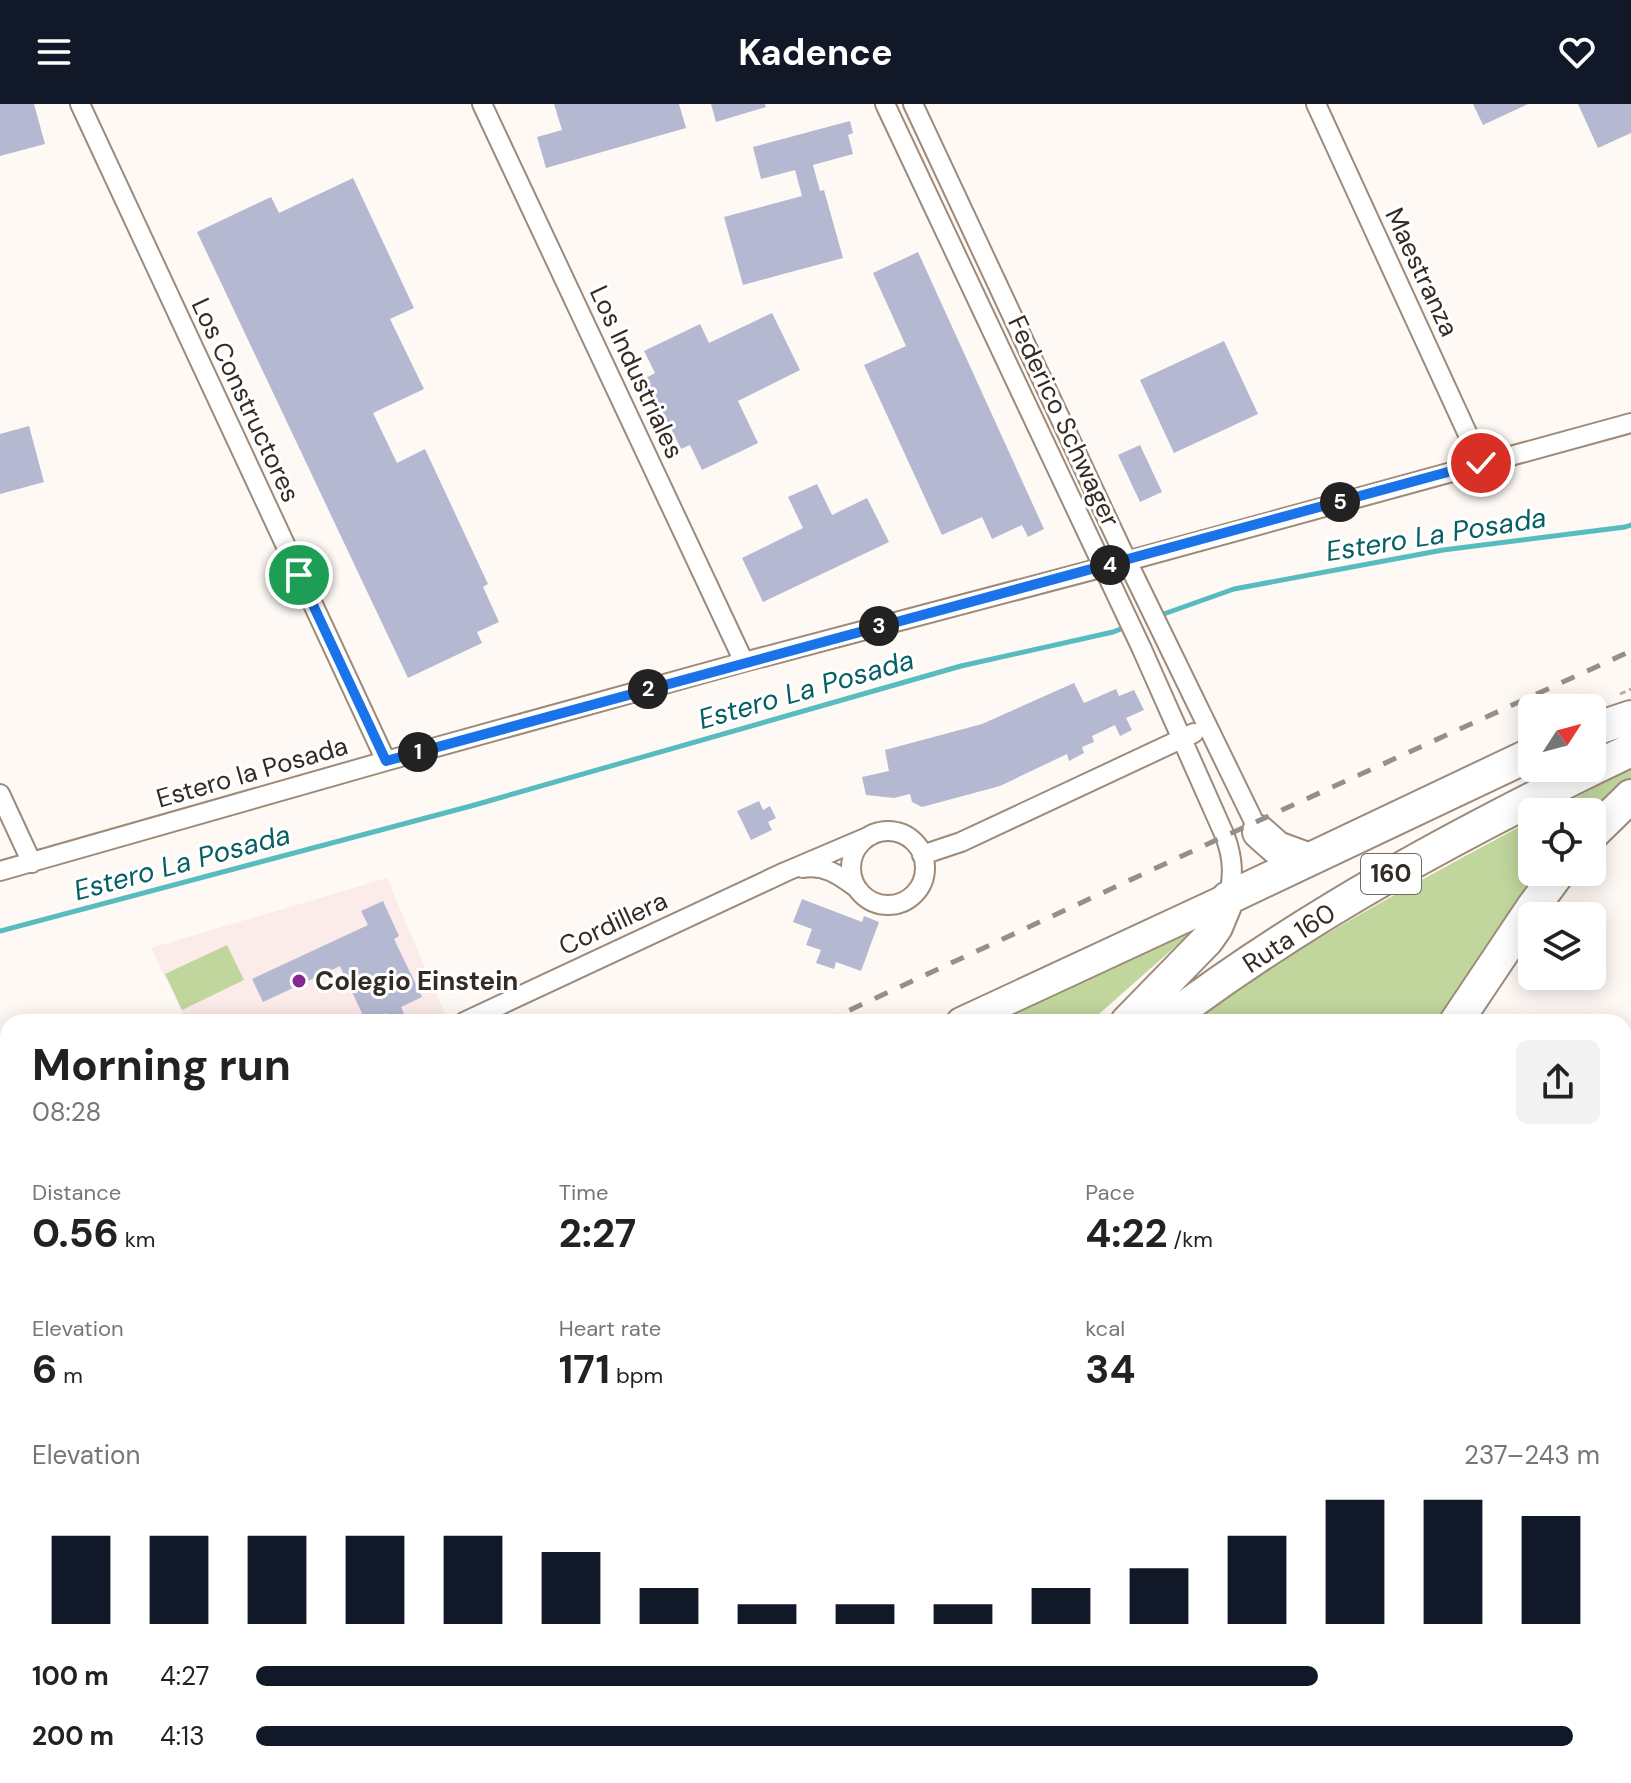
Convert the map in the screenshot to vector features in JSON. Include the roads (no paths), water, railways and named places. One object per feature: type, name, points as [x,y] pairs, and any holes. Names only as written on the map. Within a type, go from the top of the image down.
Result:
[{"type":"highway","points":[[1606,725],[1631,717]]},
{"type":"highway","points":[[1606,739],[1631,727]]},
{"type":"highway","name":"Ruta 160","points":[[1176,1014],[1267,950],[1380,880],[1520,804],[1631,750]]},
{"type":"highway","points":[[1136,1014],[1201,947],[1216,927],[1228,898],[1518,761]]},
{"type":"highway","name":"Ruta 160","points":[[1139,1014],[1234,948],[1347,876],[1519,782]]},
{"type":"highway","points":[[1606,820],[1631,796]]},
{"type":"highway","points":[[1259,832],[1277,848],[1307,859]]},
{"type":"highway","points":[[1461,1014],[1549,886]]},
{"type":"main road","points":[[978,1014],[1228,898]]},
{"type":"street","name":"Los Constructores","points":[[80,104],[386,761]]},
{"type":"street","name":"Los Industriales","points":[[482,104],[744,662]]},
{"type":"street","name":"Federico Schwager","points":[[885,104],[1141,647],[1225,836],[1231,852],[1232,874],[1228,898]]},
{"type":"street","name":"Federico Schwager","points":[[913,104],[1127,561],[1259,832]]},
{"type":"street","name":"Maestranza","points":[[1316,104],[1481,463]]},
{"type":"street","points":[[928,196],[952,188]]},
{"type":"street","points":[[1017,381],[1040,373]]},
{"type":"street","name":"Estero la Posada","points":[[0,871],[744,662],[1631,423]]},
{"type":"street","points":[[922,855],[961,842],[1207,727]]},
{"type":"street","points":[[0,794],[32,863]]},
{"type":"street","name":"Cordillera","points":[[481,1014],[785,872],[884,831],[907,837],[922,855],[925,867],[924,879],[910,898],[887,905],[875,903],[838,874],[823,868],[785,872]]},
{"type":"street","points":[[857,888],[851,864],[862,842],[872,835]]},
{"type":"waterway","name":"Estero La Posada","points":[[1158,616],[1234,589],[1443,550],[1631,525]]},
{"type":"waterway","name":"Estero La Posada","points":[[0,931],[471,806],[961,666],[1126,627]]},
{"type":"railway","points":[[841,1014],[1631,651]]},
{"type":"place","name":"Colegio Einstein","points":[[299,981]]}]
